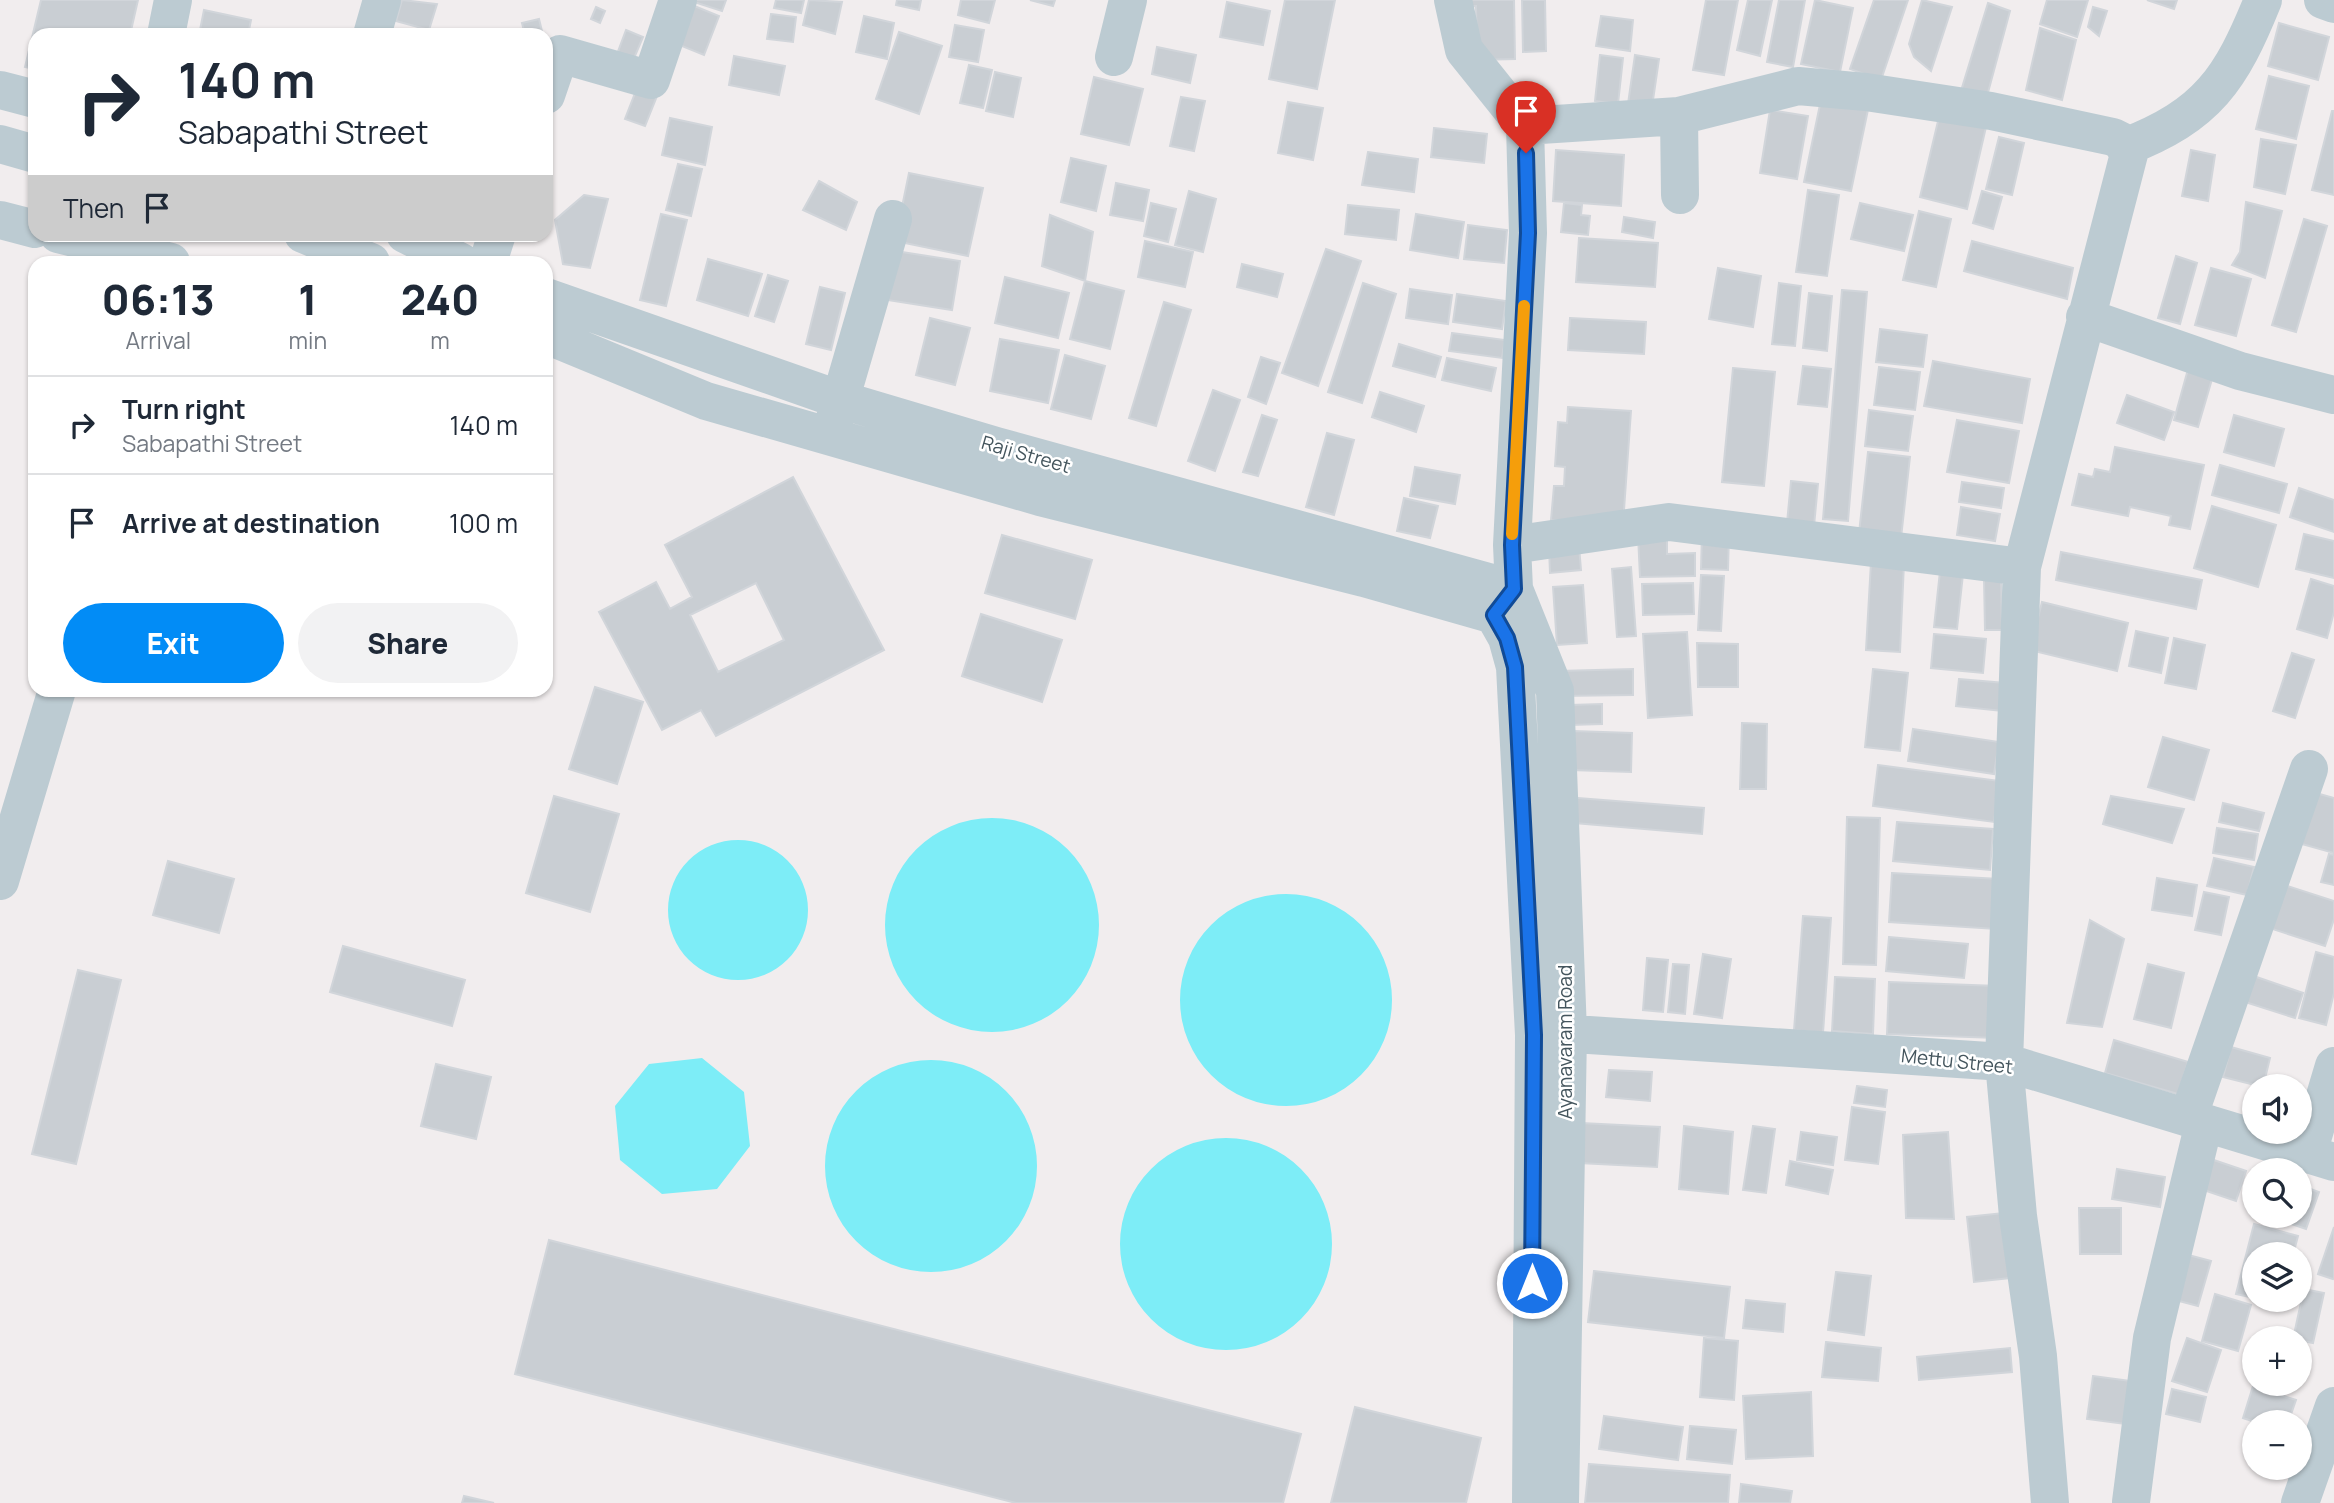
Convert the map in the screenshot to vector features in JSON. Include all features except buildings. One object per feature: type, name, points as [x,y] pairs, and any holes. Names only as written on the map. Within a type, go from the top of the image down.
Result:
[{"type":"street","points":[[167,28],[173,0]]},
{"type":"street","points":[[374,28],[382,0]]},
{"type":"street","points":[[553,74],[560,54],[651,80],[678,0]]},
{"type":"street","points":[[1114,57],[1128,0]]},
{"type":"street","points":[[1453,0],[1464,50],[1525,127],[1679,116],[1798,86],[1866,92],[1991,111],[2113,137],[2125,146],[2129,154],[2022,567],[2004,1062],[2018,1216],[2038,1356],[2050,1503]]},
{"type":"street","points":[[2125,146],[2160,134],[2203,105],[2226,77],[2247,39],[2263,0]]},
{"type":"street","points":[[2323,0],[2334,4]]},
{"type":"street","points":[[0,90],[28,97]]},
{"type":"street","points":[[1679,116],[1680,195]]},
{"type":"street","name":"Ayanavaram Road","points":[[1525,127],[1528,233],[1512,545],[1504,602],[1555,691],[1551,1032],[1531,1503]]},
{"type":"street","points":[[0,144],[28,151]]},
{"type":"street","points":[[830,437],[838,399],[893,219]]},
{"type":"street","points":[[0,220],[28,227]]},
{"type":"street","points":[[90,242],[147,256]]},
{"type":"street","points":[[322,242],[356,256]]},
{"type":"street","points":[[421,242],[449,256]]},
{"type":"street","name":"Raji Street","points":[[553,299],[838,399],[1504,602]]},
{"type":"street","points":[[2085,317],[2240,371],[2334,395]]},
{"type":"street","name":"Raji Street","points":[[553,338],[706,401],[1040,497],[1364,578],[1504,602]]},
{"type":"street","points":[[1512,545],[1669,522],[2022,567]]},
{"type":"street","points":[[0,881],[55,697]]},
{"type":"street","points":[[2131,1502],[2152,1338],[2196,1121],[2309,769]]},
{"type":"street","name":"Ayanavaram Road","points":[[1551,1032],[1560,1503]]},
{"type":"street","name":"Mettu Street","points":[[1551,1032],[2004,1062],[2321,1157]]},
{"type":"street","points":[[2321,1157],[2334,1066]]},
{"type":"street","points":[[2300,1503],[2334,1406]]},
{"type":"water","points":[[992,818],[1033,827],[1051,836],[1067,850],[1081,866],[1090,884],[1099,925],[1090,966],[1081,984],[1067,1000],[1051,1014],[1033,1023],[992,1032],[951,1023],[933,1014],[917,1000],[903,984],[894,966],[885,925],[894,884],[903,866],[917,850],[933,836],[951,827]]},
{"type":"water","points":[[738,840],[765,845],[788,860],[803,883],[808,910],[803,937],[788,960],[765,975],[738,980],[711,975],[688,960],[673,937],[668,910],[673,883],[688,860],[711,845]]},
{"type":"water","points":[[1286,894],[1327,902],[1361,925],[1384,959],[1392,1000],[1384,1041],[1361,1075],[1327,1098],[1286,1106],[1245,1098],[1211,1075],[1188,1041],[1180,1000],[1188,959],[1211,925],[1245,902]]},
{"type":"water","points":[[702,1058],[744,1092],[750,1146],[717,1189],[662,1194],[620,1160],[615,1106],[649,1064]]},
{"type":"water","points":[[931,1060],[972,1068],[990,1077],[1006,1091],[1020,1107],[1029,1125],[1037,1166],[1029,1207],[1020,1225],[1006,1241],[990,1255],[972,1264],[931,1272],[890,1264],[872,1255],[856,1241],[842,1225],[833,1207],[825,1166],[833,1125],[842,1107],[856,1091],[872,1077],[890,1068]]},
{"type":"water","points":[[1226,1138],[1267,1146],[1285,1155],[1301,1169],[1315,1185],[1324,1203],[1332,1244],[1324,1285],[1315,1303],[1301,1319],[1285,1333],[1267,1342],[1226,1350],[1185,1342],[1167,1333],[1151,1319],[1137,1303],[1128,1285],[1120,1244],[1128,1203],[1137,1185],[1151,1169],[1167,1155],[1185,1146]]},
{"type":"slow traffic","points":[[1512,534],[1524,306]]},
{"type":"route","points":[[1526,153],[1528,233],[1512,545],[1514,589],[1494,615],[1507,638],[1515,667],[1534,1035],[1532,1283]]}]
